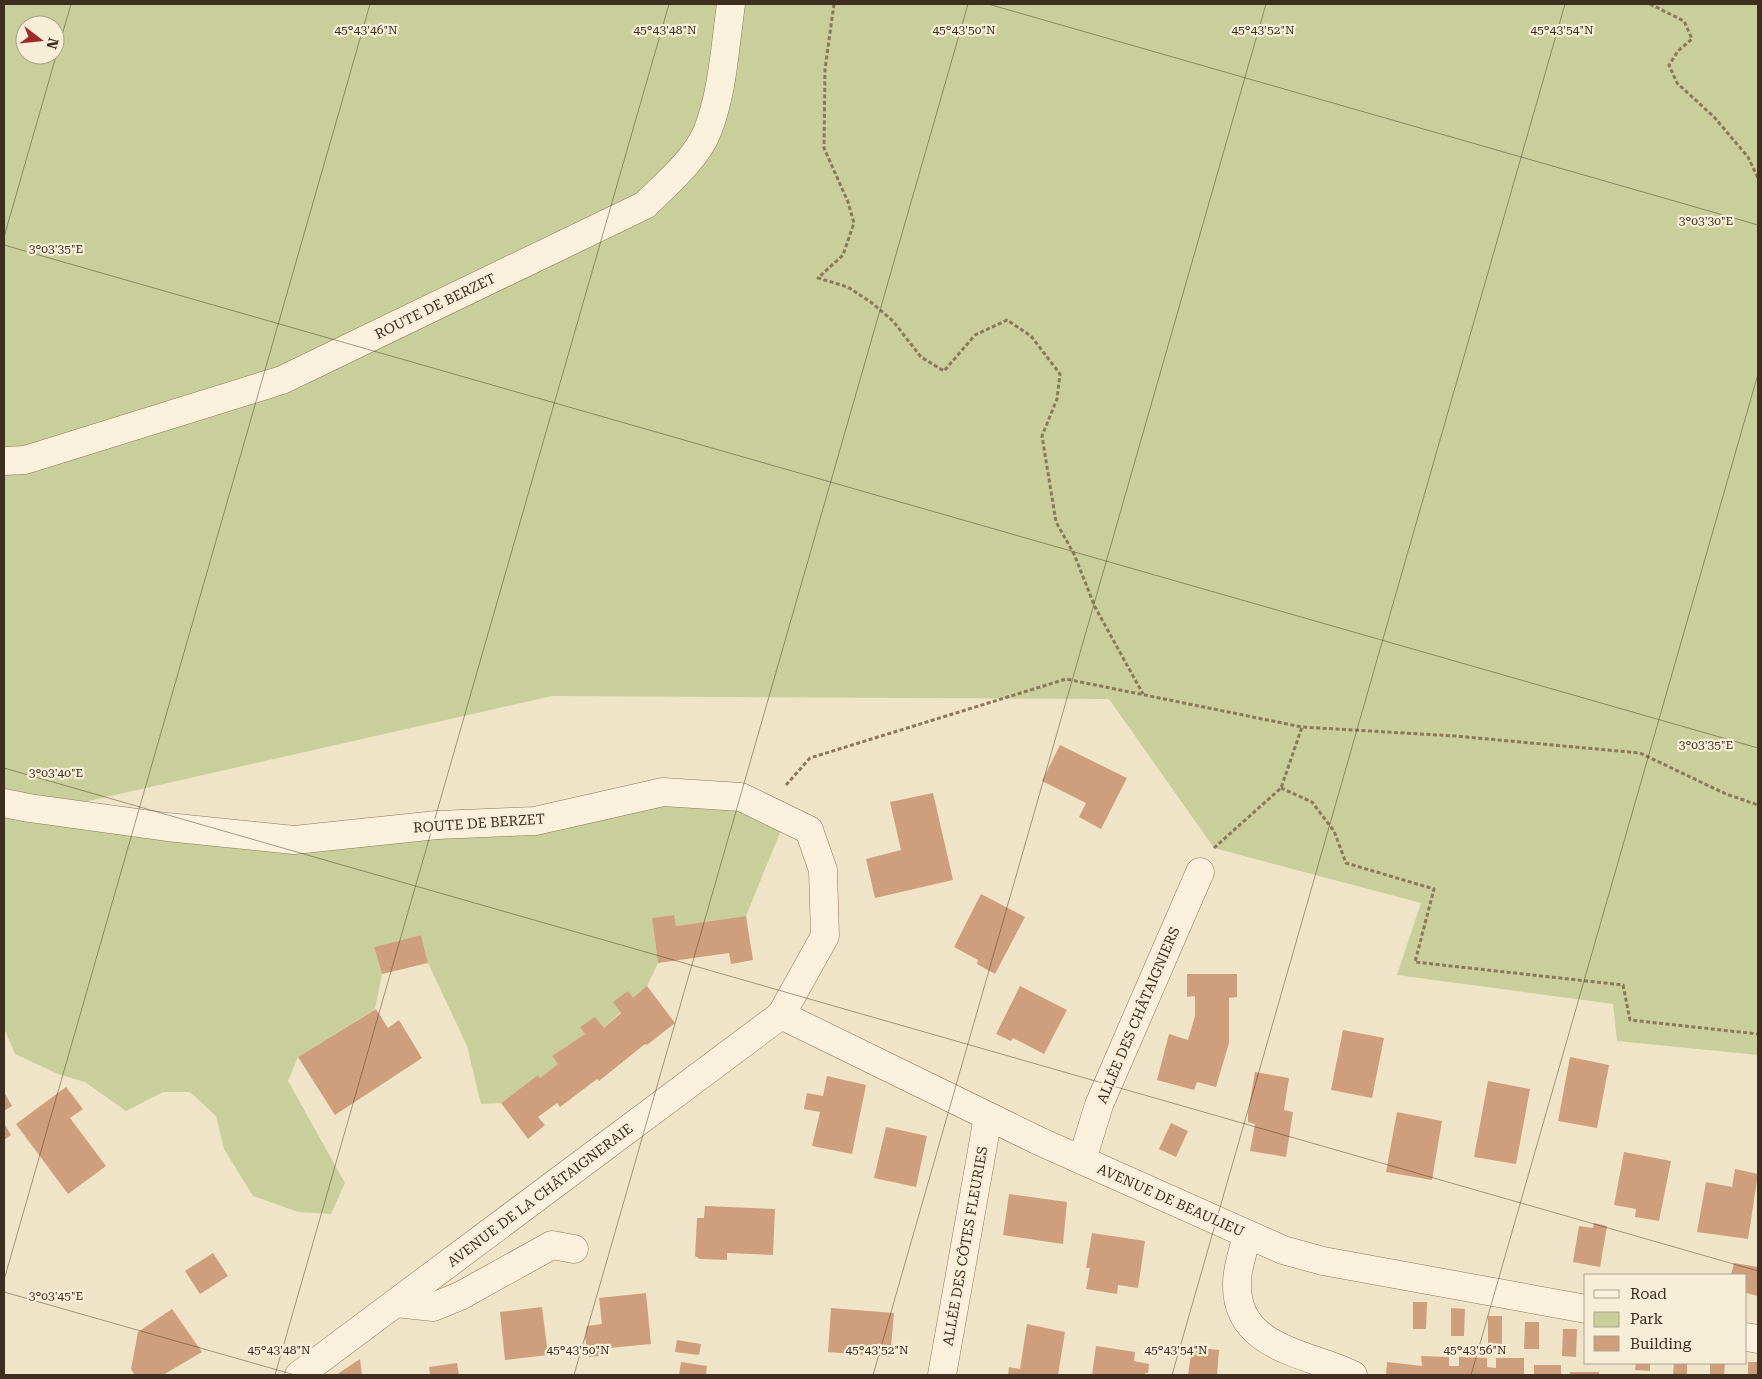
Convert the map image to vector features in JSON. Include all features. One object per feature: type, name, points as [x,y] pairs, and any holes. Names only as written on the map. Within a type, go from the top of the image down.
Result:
[{"type":"street","name":"ROUTE DE BERZET","points":[[4,461],[25,460],[282,380],[645,204],[681,169],[706,133],[720,81],[731,4]]},
{"type":"street","name":"ROUTE DE BERZET","points":[[4,803],[167,827],[294,840],[438,825],[535,821],[663,792],[741,797],[809,830],[823,870],[825,936],[781,1015]]},
{"type":"street","name":"ALLÉE DES CHÂTAIGNIERS","points":[[1082,1160],[1099,1105],[1200,872]]},
{"type":"street","name":"AVENUE DE BEAULIEU","points":[[781,1015],[988,1116],[1283,1250],[1323,1262],[1584,1309]]},
{"type":"street","name":"AVENUE DE LA CHÂTAIGNERAIE","points":[[299,1375],[781,1015]]},
{"type":"street","name":"ALLÉE DES CÔTES FLEURIES","points":[[942,1375],[988,1116]]},
{"type":"street","points":[[1247,1234],[1236,1281],[1237,1295],[1242,1314],[1254,1330],[1272,1343],[1353,1375]]},
{"type":"street","points":[[396,1302],[433,1307],[460,1296],[552,1246],[574,1250]]},
{"type":"path","points":[[834,4],[825,69],[824,148],[848,202],[854,223],[843,255],[818,278],[848,287],[872,302],[893,320],[921,357],[944,370],[975,335],[1007,320],[1031,336],[1060,374],[1057,399],[1042,436],[1056,522],[1074,554],[1095,607],[1143,695]]},
{"type":"path","points":[[1650,4],[1684,21],[1692,39],[1678,51],[1669,64],[1677,83],[1714,117],[1748,157],[1758,178]]},
{"type":"path","points":[[766,808],[810,758],[1066,679],[1302,727],[1455,736],[1640,753],[1726,794],[1758,805]]},
{"type":"path","points":[[1200,872],[1214,848],[1281,788],[1302,727]]},
{"type":"path","points":[[1281,788],[1312,802],[1334,831],[1346,863],[1434,889],[1414,962],[1623,985],[1630,1020],[1758,1034]]},
{"type":"green space","points":[[4,4],[1758,4],[1758,1055],[1617,1041],[1613,1004],[1397,975],[1421,903],[1214,848],[1109,699],[552,696],[49,810],[294,840],[663,792],[786,818],[746,916],[676,926],[674,915],[652,918],[658,963],[647,986],[604,1028],[595,1018],[581,1027],[585,1034],[552,1056],[558,1064],[540,1078],[538,1075],[501,1103],[481,1104],[467,1046],[428,963],[421,935],[374,947],[382,974],[375,1009],[298,1057],[288,1081],[345,1183],[331,1214],[298,1212],[253,1196],[224,1149],[216,1116],[190,1092],[163,1092],[126,1111],[85,1082],[58,1074],[15,1054],[4,1028]]},
{"type":"building","points":[[1060,745],[1127,778],[1101,829],[1079,817],[1086,803],[1042,781]]},
{"type":"building","points":[[933,793],[953,880],[875,898],[866,859],[901,850],[890,802]]},
{"type":"building","points":[[981,894],[1025,917],[995,974],[977,964],[978,960],[954,947]]},
{"type":"building","points":[[674,915],[676,926],[746,916],[753,960],[731,964],[729,953],[658,963],[652,918]]},
{"type":"building","points":[[421,935],[428,963],[382,974],[374,947]]},
{"type":"building","points":[[1187,974],[1237,974],[1237,997],[1229,998],[1229,1043],[1216,1087],[1197,1082],[1194,1090],[1157,1080],[1169,1034],[1188,1040],[1195,1016],[1195,996],[1187,997]]},
{"type":"building","points":[[647,986],[675,1023],[647,1045],[645,1044],[599,1081],[597,1079],[560,1107],[557,1103],[538,1117],[545,1125],[528,1139],[501,1103],[538,1075],[540,1078],[558,1064],[552,1056],[585,1034],[580,1027],[595,1017],[604,1028],[621,1013],[613,1002],[628,991],[633,998]]},
{"type":"building","points":[[1020,986],[1067,1010],[1044,1054],[1013,1038],[1011,1041],[996,1034]]},
{"type":"building","points":[[376,1009],[388,1028],[399,1020],[422,1058],[335,1115],[298,1057]]},
{"type":"building","points":[[1343,1030],[1384,1038],[1372,1098],[1331,1090]]},
{"type":"building","points":[[1570,1057],[1609,1065],[1597,1128],[1558,1121]]},
{"type":"building","points":[[1255,1072],[1289,1078],[1284,1110],[1293,1112],[1286,1157],[1250,1151],[1255,1124],[1248,1122],[1248,1113]]},
{"type":"building","points":[[827,1076],[866,1085],[852,1154],[812,1146],[820,1112],[804,1109],[807,1093],[823,1096]]},
{"type":"building","points":[[1488,1081],[1530,1089],[1516,1164],[1474,1157]]},
{"type":"building","points":[[66,1087],[83,1109],[70,1118],[106,1166],[68,1194],[16,1124]]},
{"type":"building","points":[[4,1092],[12,1106],[4,1111]]},
{"type":"building","points":[[1397,1112],[1442,1121],[1432,1180],[1386,1172]]},
{"type":"building","points":[[4,1123],[11,1135],[4,1140]]},
{"type":"building","points":[[1171,1123],[1188,1131],[1176,1157],[1159,1149]]},
{"type":"building","points":[[886,1127],[927,1136],[916,1187],[874,1178]]},
{"type":"building","points":[[1624,1152],[1671,1161],[1659,1221],[1635,1217],[1636,1209],[1614,1205]]},
{"type":"building","points":[[1735,1169],[1758,1174],[1748,1239],[1697,1232],[1706,1182],[1732,1187]]},
{"type":"building","points":[[1009,1194],[1067,1202],[1063,1244],[1003,1235]]},
{"type":"building","points":[[705,1206],[775,1209],[773,1255],[727,1253],[727,1260],[700,1259],[695,1256],[697,1218],[704,1218]]},
{"type":"building","points":[[1594,1223],[1607,1226],[1600,1267],[1573,1262],[1579,1226],[1593,1228]]},
{"type":"building","points":[[1092,1233],[1145,1241],[1138,1288],[1118,1285],[1117,1294],[1086,1289],[1090,1268],[1086,1268]]},
{"type":"building","points":[[213,1253],[228,1276],[200,1294],[185,1271]]},
{"type":"building","points":[[1734,1263],[1758,1267],[1758,1296],[1747,1293],[1747,1274],[1731,1274]]},
{"type":"building","points":[[646,1293],[651,1344],[609,1348],[609,1355],[589,1357],[585,1338],[587,1326],[602,1324],[599,1298]]},
{"type":"building","points":[[1413,1302],[1427,1302],[1426,1329],[1413,1329]]},
{"type":"building","points":[[542,1307],[548,1355],[505,1360],[500,1312]]},
{"type":"building","points":[[831,1308],[894,1313],[890,1357],[828,1352]]},
{"type":"building","points":[[1451,1308],[1465,1309],[1464,1336],[1451,1336]]},
{"type":"building","points":[[172,1309],[202,1352],[163,1375],[135,1375],[131,1369],[138,1332]]},
{"type":"building","points":[[1488,1316],[1502,1316],[1502,1344],[1488,1343]]},
{"type":"building","points":[[1525,1322],[1539,1322],[1539,1349],[1524,1349]]},
{"type":"building","points":[[1027,1324],[1065,1332],[1058,1375],[1008,1375],[1009,1367],[1020,1369]]},
{"type":"building","points":[[1563,1329],[1577,1329],[1576,1357],[1562,1356]]},
{"type":"building","points":[[677,1340],[701,1344],[699,1355],[675,1352]]},
{"type":"building","points":[[1096,1346],[1135,1352],[1134,1361],[1149,1364],[1148,1373],[1145,1373],[1145,1375],[1092,1375]]},
{"type":"building","points":[[1192,1347],[1219,1350],[1217,1375],[1188,1375]]},
{"type":"building","points":[[1421,1356],[1449,1357],[1449,1366],[1459,1366],[1459,1357],[1487,1358],[1487,1367],[1496,1368],[1496,1358],[1524,1358],[1524,1375],[1386,1375],[1387,1362],[1422,1366]]},
{"type":"building","points":[[360,1359],[362,1375],[336,1375]]},
{"type":"building","points":[[681,1362],[707,1366],[706,1375],[679,1375]]},
{"type":"building","points":[[1748,1362],[1758,1362],[1758,1375],[1748,1375]]},
{"type":"building","points":[[457,1363],[459,1375],[430,1375],[429,1367]]},
{"type":"building","points":[[1636,1364],[1650,1364],[1650,1371],[1635,1370]]},
{"type":"building","points":[[1674,1364],[1687,1364],[1687,1375],[1673,1375]]},
{"type":"building","points":[[1710,1364],[1725,1364],[1724,1375],[1710,1375]]},
{"type":"building","points":[[1534,1365],[1561,1365],[1561,1375],[1534,1375]]},
{"type":"building","points":[[1570,1372],[1599,1372],[1599,1375],[1570,1375]]}]
